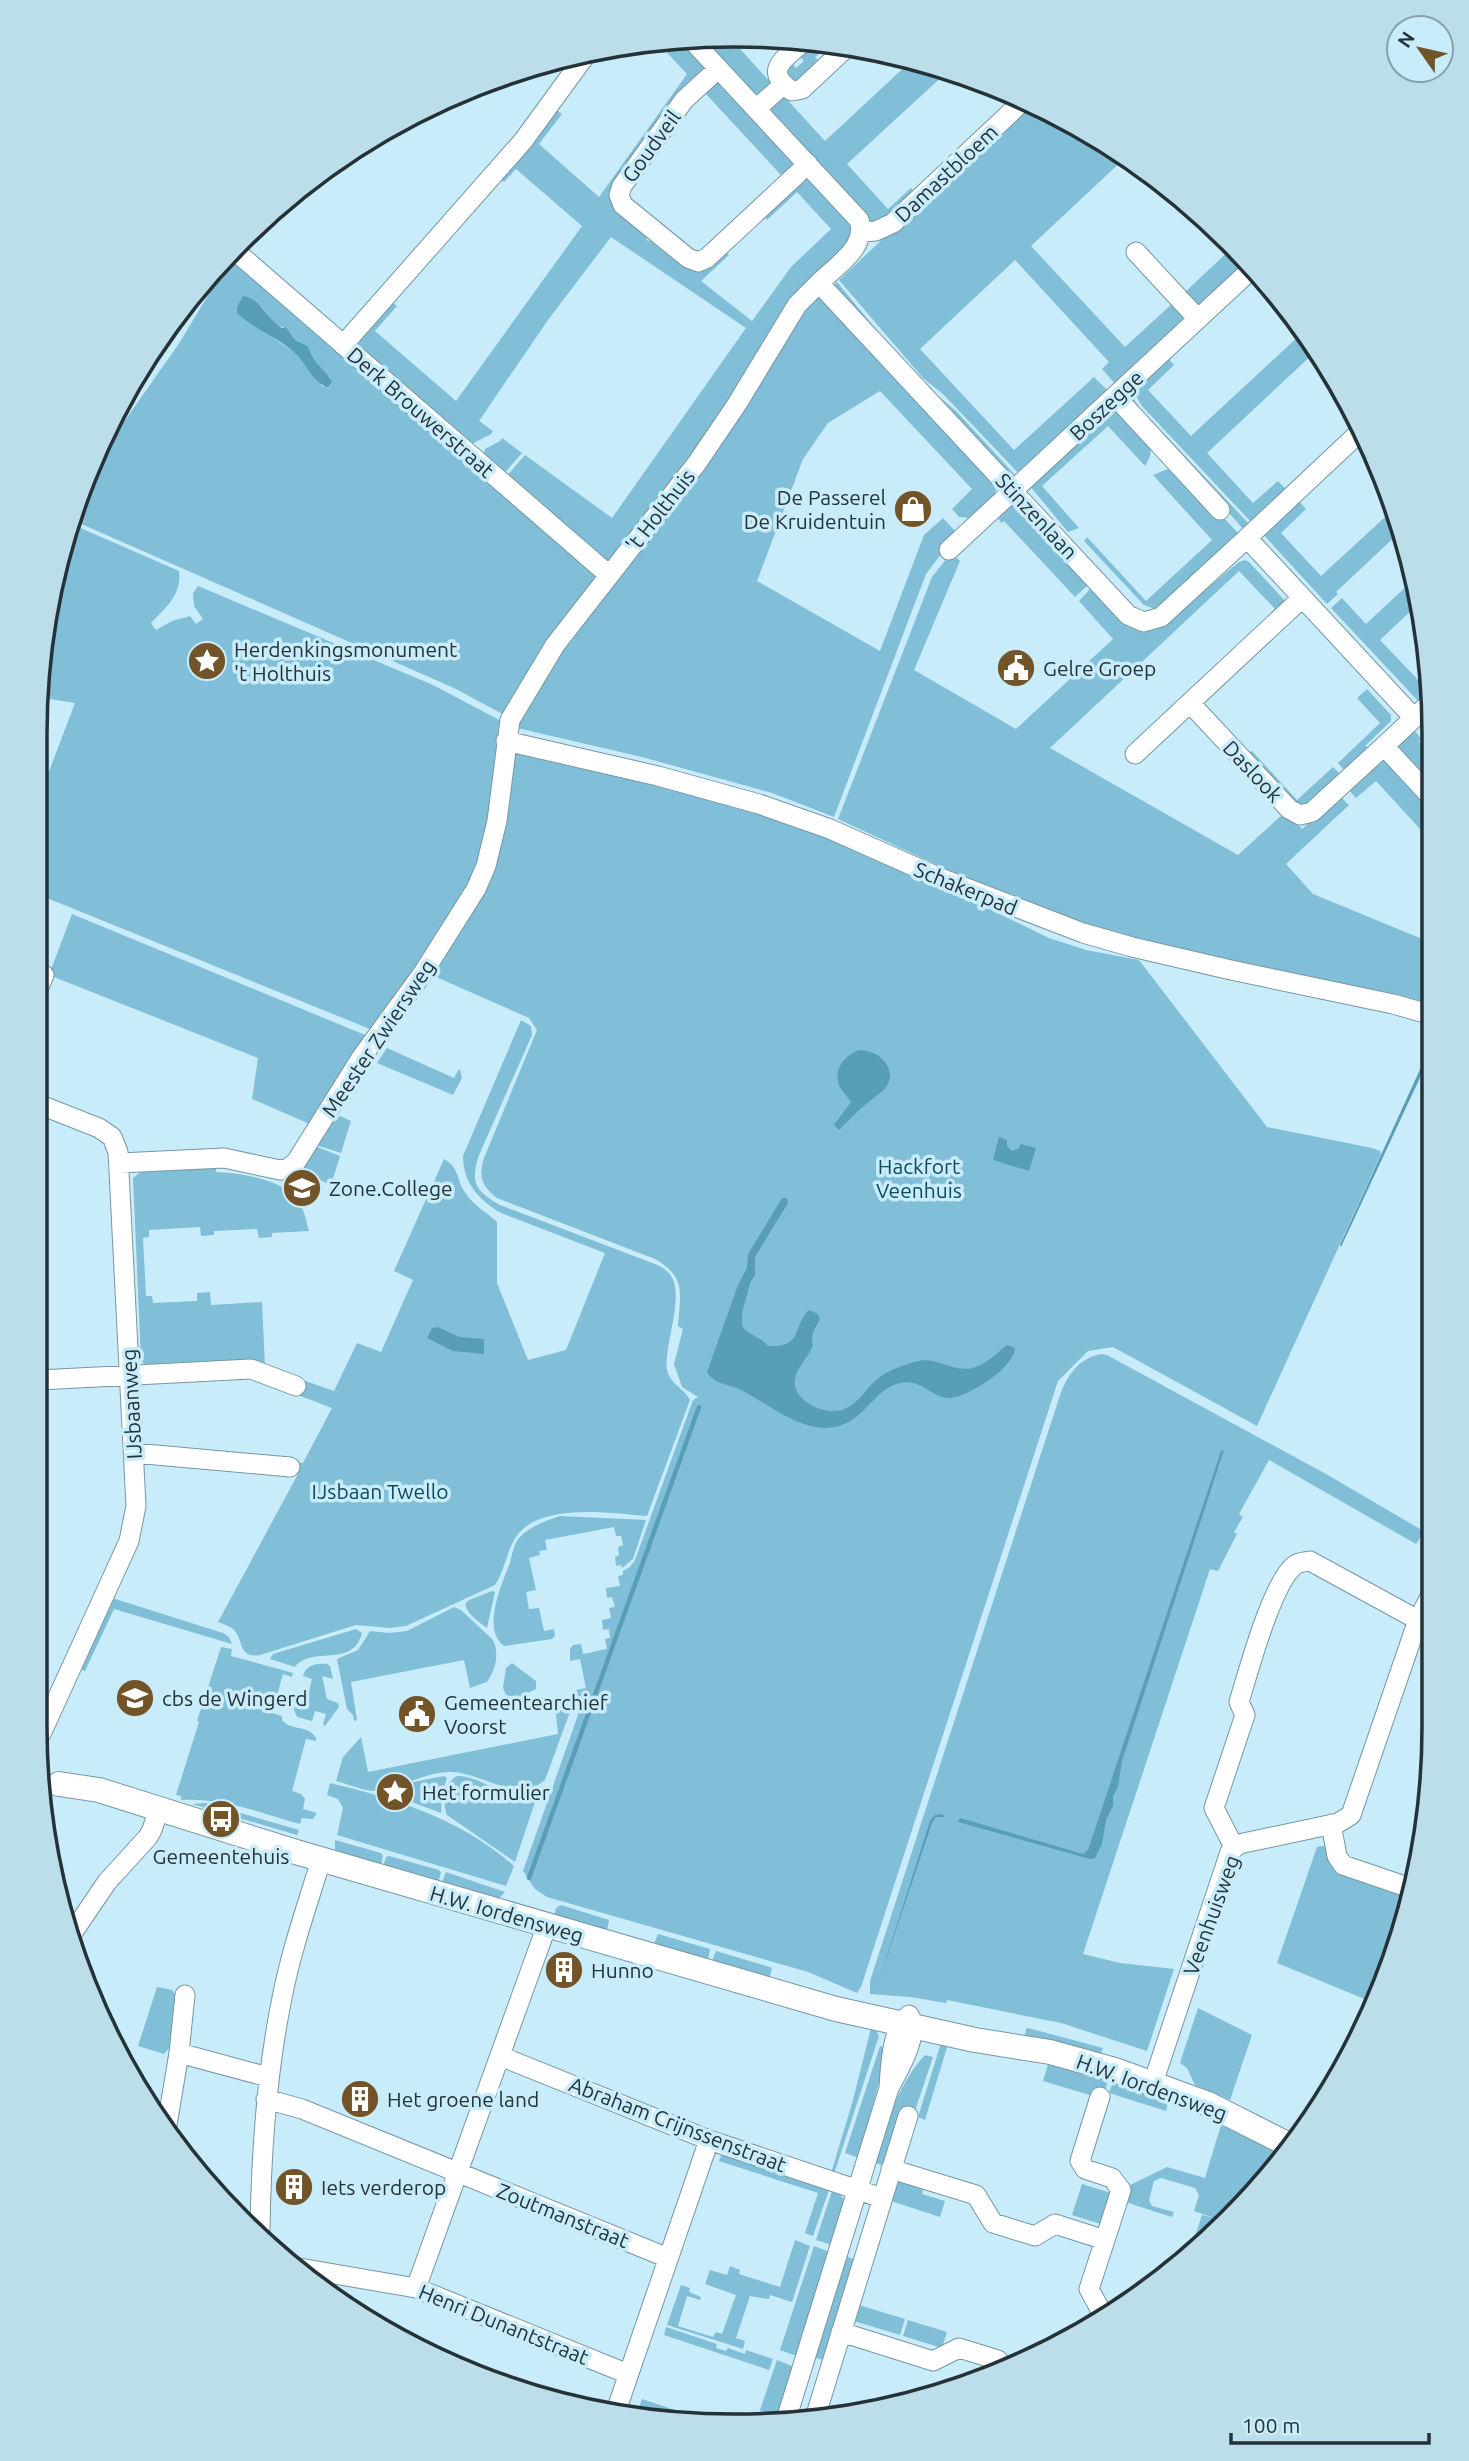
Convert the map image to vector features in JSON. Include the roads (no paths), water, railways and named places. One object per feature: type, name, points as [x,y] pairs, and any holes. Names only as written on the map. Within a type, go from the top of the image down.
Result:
[{"type":"main road","name":"H.W. Iordensweg","points":[[50,1781],[99,1790],[158,1813],[706,1973],[818,2003],[908,2022],[947,2023],[1007,2044],[1071,2057],[1211,2105],[1282,2142]]},
{"type":"street","points":[[700,49],[857,216],[862,232],[856,247],[819,283]]},
{"type":"street","points":[[794,50],[778,66],[777,74],[792,91],[802,89],[838,55]]},
{"type":"street","points":[[343,345],[530,132],[578,66]]},
{"type":"street","name":"Goudveil","points":[[718,69],[684,100],[622,186],[619,195],[623,205],[690,260],[702,261],[808,164]]},
{"type":"street","points":[[755,109],[784,84]]},
{"type":"street","name":"Damastbloem","points":[[862,232],[876,231],[893,223],[1015,108]]},
{"type":"street","points":[[1136,253],[1198,319]]},
{"type":"street","name":"Derk Brouwerstraat","points":[[242,257],[609,575]]},
{"type":"street","name":"Boszegge","points":[[949,550],[1245,275]]},
{"type":"street","name":"Stinzenlaan","points":[[819,283],[1128,615],[1139,622],[1152,622],[1161,617],[1247,538]]},
{"type":"street","name":"'t Holthuis","points":[[506,741],[510,720],[555,645],[717,435],[797,305],[819,283]]},
{"type":"street","points":[[1115,396],[1220,510]]},
{"type":"street","points":[[1354,438],[1247,538],[1414,718]]},
{"type":"street","points":[[1135,754],[1302,598]]},
{"type":"street","name":"Daslook","points":[[1190,703],[1296,814],[1312,812],[1384,746]]},
{"type":"street","points":[[1421,712],[1384,746],[1422,786]]},
{"type":"street","name":"Schakerpad","points":[[506,741],[658,776],[759,804],[830,829],[938,877],[1083,933],[1144,950],[1422,1012]]},
{"type":"street","name":"Meester Zwiersweg","points":[[120,1163],[224,1158],[280,1170],[287,1169],[296,1162],[361,1058],[437,952],[476,889],[486,866],[497,821],[506,741]]},
{"type":"street","name":"IJsbaanweg","points":[[47,1108],[106,1132],[112,1137],[118,1152],[136,1506],[132,1532],[47,1721]]},
{"type":"street","points":[[47,1380],[251,1369],[296,1386]]},
{"type":"street","points":[[134,1453],[290,1467]]},
{"type":"street","points":[[1234,1847],[1214,1808],[1245,1715],[1238,1702],[1269,1606],[1289,1572],[1295,1565],[1310,1562],[1418,1620]]},
{"type":"street","name":"Veenhuisweg","points":[[1153,2083],[1227,1858],[1234,1847],[1245,1842],[1343,1821],[1354,1811],[1422,1613]]},
{"type":"street","points":[[77,1925],[107,1882],[148,1837],[158,1813]]},
{"type":"street","points":[[1331,1824],[1337,1856],[1343,1865],[1403,1886]]},
{"type":"street","points":[[260,2223],[268,2077],[287,1975],[321,1860]]},
{"type":"street","points":[[416,2288],[547,1925]]},
{"type":"street","points":[[169,2116],[185,1995]]},
{"type":"street","points":[[789,2411],[889,2088],[890,2063],[908,2022]]},
{"type":"street","points":[[179,2053],[268,2077]]},
{"type":"street","name":"Abraham Crijnssenstraat","points":[[500,2056],[709,2140],[882,2198]]},
{"type":"street","points":[[1100,2097],[1080,2161],[1085,2169],[1112,2178],[1121,2190],[1089,2289],[1100,2308]]},
{"type":"street","name":"Zoutmanstraat","points":[[266,2099],[302,2109],[668,2258]]},
{"type":"street","points":[[818,2409],[908,2116]]},
{"type":"street","points":[[618,2404],[709,2140]]},
{"type":"street","points":[[891,2169],[976,2195],[993,2223],[1035,2236],[1055,2224],[1105,2240]]},
{"type":"street","name":"Henri Dunantstraat","points":[[314,2270],[416,2288],[628,2374]]},
{"type":"street","points":[[841,2332],[933,2361],[959,2348],[997,2361]]},
{"type":"street","points":[[803,2363],[829,2370]]},
{"type":"waterway","points":[[529,1878],[699,1407]]},
{"type":"place","name":"De Passerel De Kruidentuin","points":[[913,509]]},
{"type":"place","name":"Herdenkingsmonument 't Holthuis","points":[[207,661]]},
{"type":"place","name":"Gelre Groep","points":[[1016,668]]},
{"type":"place","name":"Zone.College","points":[[302,1188]]},
{"type":"place","name":"cbs de Wingerd","points":[[135,1698]]},
{"type":"place","name":"Gemeentearchief Voorst","points":[[417,1714]]},
{"type":"place","name":"Het formulier","points":[[395,1792]]},
{"type":"place","name":"Gemeentehuis","points":[[221,1819]]},
{"type":"place","name":"Hunno","points":[[564,1970]]},
{"type":"place","name":"Het groene land","points":[[360,2099]]},
{"type":"place","name":"Iets verderop","points":[[294,2187]]},
{"type":"park label","name":"Hackfort Veenhuis","points":[[919,1178]]},
{"type":"park label","name":"IJsbaan Twello","points":[[380,1491]]}]
